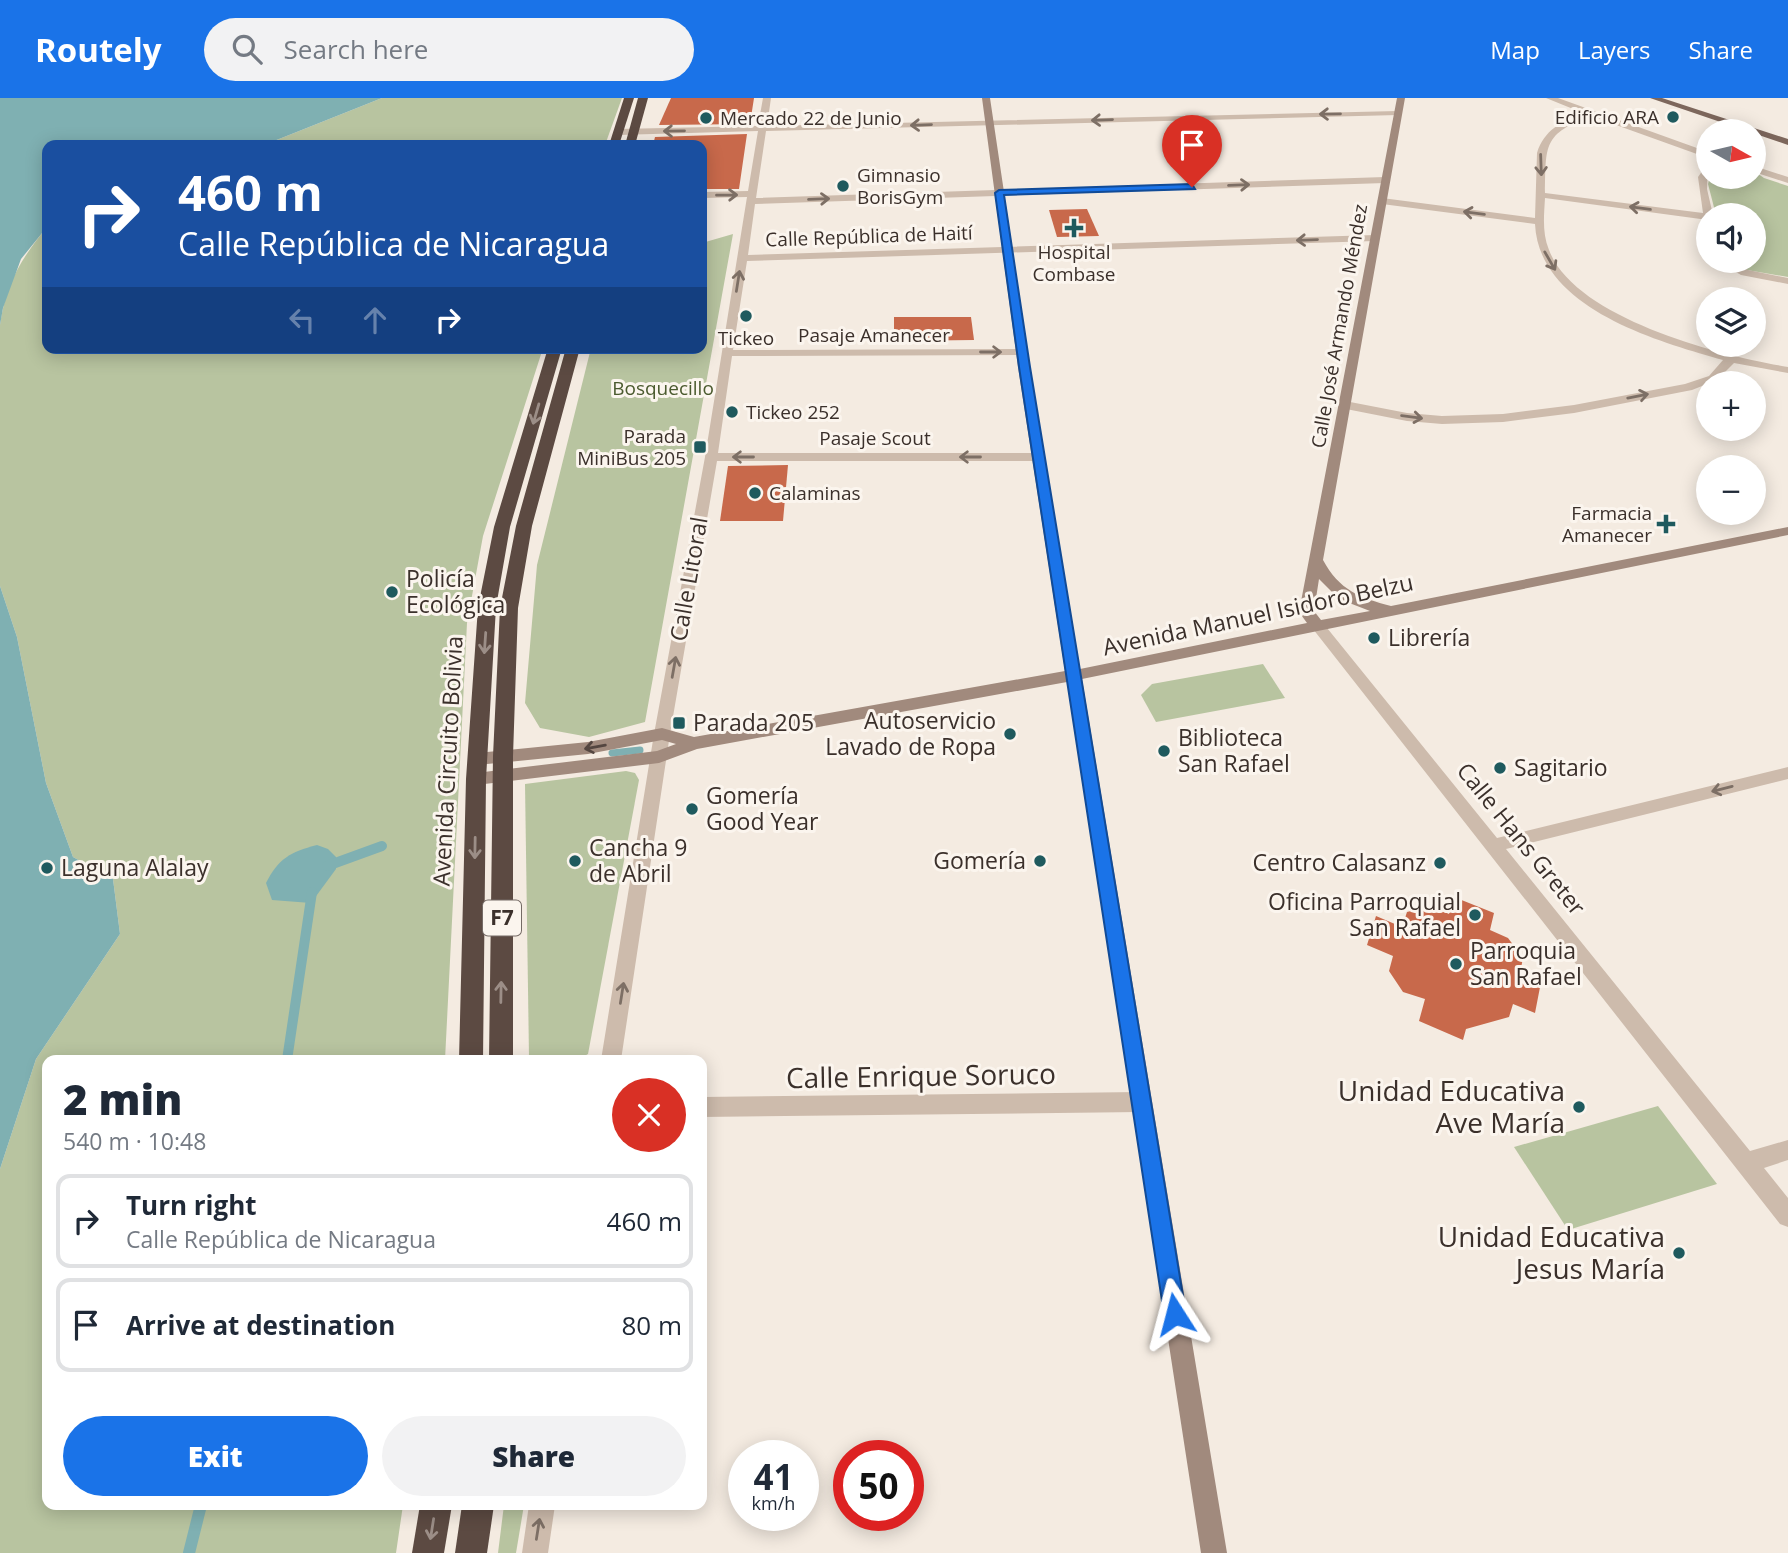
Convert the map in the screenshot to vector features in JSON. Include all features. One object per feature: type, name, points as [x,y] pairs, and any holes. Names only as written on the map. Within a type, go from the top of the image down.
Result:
[{"type":"highway","points":[[616,140],[629,98]]},
{"type":"highway","points":[[632,140],[643,98]]},
{"type":"highway","name":"Avenida Circuito Bolivia","points":[[471,1055],[477,769],[487,607],[501,533],[553,354]]},
{"type":"highway","name":"F7","points":[[500,1055],[503,766],[509,608],[521,538],[571,354]]},
{"type":"highway","points":[[428,1553],[435,1510]]},
{"type":"highway","points":[[471,1553],[477,1510]]},
{"type":"main road","points":[[986,98],[1022,352],[1214,1553]]},
{"type":"main road","name":"Calle José Armando Méndez","points":[[1318,626],[1306,612],[1401,98]]},
{"type":"main road","points":[[1654,98],[1788,142]]},
{"type":"main road","points":[[1677,98],[1788,133]]},
{"type":"main road","name":"Avenida Manuel Isidoro Belzu","points":[[477,769],[659,757],[694,743],[1075,675],[1788,531]]},
{"type":"main road","points":[[1316,561],[1334,590],[1354,601],[1390,611]]},
{"type":"main road","name":"Avenida Manuel Isidoro Belzu","points":[[503,766],[662,734],[694,743]]},
{"type":"street","name":"Calle Litoral","points":[[612,1055],[662,734],[711,457],[768,98]]},
{"type":"street","points":[[1550,98],[1696,151]]},
{"type":"street","points":[[1293,106],[1299,115]]},
{"type":"street","points":[[618,132],[1398,113]]},
{"type":"street","points":[[1590,113],[1556,129],[1543,141],[1543,248],[1550,266],[1571,286],[1603,309],[1636,326],[1730,360],[1786,371]]},
{"type":"street","points":[[1766,173],[1788,180]]},
{"type":"street","points":[[707,195],[751,198],[999,193],[1385,180]]},
{"type":"street","points":[[1542,195],[1696,214]]},
{"type":"street","points":[[1382,201],[1542,222]]},
{"type":"street","name":"Calle República de Haití","points":[[742,258],[1375,238]]},
{"type":"street","points":[[1743,273],[1788,281]]},
{"type":"street","name":"Pasaje Amanecer","points":[[726,353],[1022,352]]},
{"type":"street","points":[[1345,405],[1407,417],[1442,420],[1503,418],[1574,409],[1688,387],[1713,378],[1730,360]]},
{"type":"street","name":"Pasaje Scout","points":[[711,457],[1039,457]]},
{"type":"street","name":"Calle Hans Greter","points":[[1318,626],[1788,1216]]},
{"type":"street","points":[[1494,845],[1788,773]]},
{"type":"street","name":"Calle Enrique Soruco","points":[[707,1107],[1140,1102]]},
{"type":"street","points":[[1747,1163],[1788,1150]]},
{"type":"street","points":[[535,1553],[541,1510]]},
{"type":"green space","points":[[382,98],[622,98],[607,140],[277,140]]},
{"type":"green space","points":[[1766,179],[1788,186],[1788,277],[1765,273],[1766,203],[1713,203],[1709,189],[1766,189]]},
{"type":"green space","points":[[42,234],[42,354],[541,354],[483,536],[467,623],[445,1055],[42,1055],[42,1510],[402,1510],[396,1553],[0,1553],[0,1169],[36,1059],[120,934],[113,879],[73,857],[46,783],[17,637],[0,586],[0,325],[6,296],[16,272]]},
{"type":"green space","name":"Bosquecillo","points":[[733,234],[645,722],[589,737],[540,728],[525,703],[537,565],[590,354],[707,354],[707,242]]},
{"type":"green space","points":[[1263,664],[1285,698],[1156,722],[1141,695],[1152,684]]},
{"type":"green space","points":[[626,771],[635,773],[639,780],[586,1055],[529,1055],[525,784]]},
{"type":"green space","points":[[1658,1106],[1717,1184],[1568,1230],[1514,1147]]},
{"type":"green space","points":[[503,1510],[523,1510],[516,1553],[498,1553]]},
{"type":"water","points":[[0,98],[382,98],[277,140],[42,140],[42,233],[21,259],[3,308],[0,325]]},
{"type":"water","name":"Laguna Alalay","points":[[0,586],[17,637],[46,783],[73,857],[113,879],[120,934],[36,1059],[0,1169]]},
{"type":"water","points":[[317,845],[328,849],[336,857],[336,869],[311,903],[272,900],[266,883],[275,868],[292,854]]},
{"type":"building","name":"Mercado 22 de Junio","points":[[671,98],[754,98],[750,124],[659,125]]},
{"type":"building","points":[[747,134],[739,189],[707,189],[707,140],[654,140],[655,137]]},
{"type":"building","points":[[1087,209],[1099,236],[1057,237],[1049,210]]},
{"type":"building","points":[[894,317],[971,317],[974,340],[894,341]]},
{"type":"building","name":"Calaminas","points":[[788,465],[783,521],[720,521],[728,466]]},
{"type":"building","name":"Parroquia San Rafael","points":[[1454,897],[1494,913],[1490,930],[1508,938],[1523,958],[1520,973],[1541,982],[1535,1013],[1513,1004],[1509,1017],[1466,1029],[1463,1040],[1419,1021],[1425,999],[1403,992],[1389,971],[1393,956],[1367,945],[1376,916],[1402,927],[1407,912],[1431,906],[1449,914]]},
{"type":"waterway","points":[[612,753],[640,750]]},
{"type":"waterway","points":[[327,866],[382,846]]},
{"type":"waterway","points":[[288,1055],[312,892]]},
{"type":"waterway","points":[[189,1553],[200,1510]]},
{"type":"place","name":"Edificio ARA","points":[[1673,117]]},
{"type":"place","name":"Mercado 22 de Junio","points":[[706,118]]},
{"type":"place","name":"Gimnasio BorisGym","points":[[843,186]]},
{"type":"place","name":"Hospital Combase","points":[[1074,228]]},
{"type":"place","name":"Tickeo","points":[[746,316]]},
{"type":"place","name":"Tickeo 252","points":[[732,412]]},
{"type":"place","name":"Parada MiniBus 205","points":[[700,447]]},
{"type":"place","name":"Calaminas","points":[[755,493]]},
{"type":"place","name":"Farmacia Amanecer","points":[[1666,524]]},
{"type":"place","name":"Policía Ecológica","points":[[392,592]]},
{"type":"place","name":"Librería","points":[[1374,638]]},
{"type":"place","name":"Parada 205","points":[[679,723]]},
{"type":"place","name":"Autoservicio Lavado de Ropa","points":[[1010,734]]},
{"type":"place","name":"Biblioteca San Rafael","points":[[1164,751]]},
{"type":"place","name":"Sagitario","points":[[1500,768]]},
{"type":"place","name":"Gomería Good Year","points":[[692,809]]},
{"type":"place","name":"Cancha 9 de Abril","points":[[575,861]]},
{"type":"place","name":"Gomería","points":[[1040,861]]},
{"type":"place","name":"Centro Calasanz","points":[[1440,863]]},
{"type":"place","name":"Laguna Alalay","points":[[47,868]]},
{"type":"place","name":"Oficina Parroquial San Rafael","points":[[1475,915]]},
{"type":"place","name":"Parroquia San Rafael","points":[[1456,964]]},
{"type":"place","name":"Unidad Educativa Ave María","points":[[1579,1107]]},
{"type":"place","name":"Unidad Educativa Jesus María","points":[[1679,1253]]},
{"type":"route","points":[[1175,1314],[1024,367],[999,193],[1192,187]]}]
